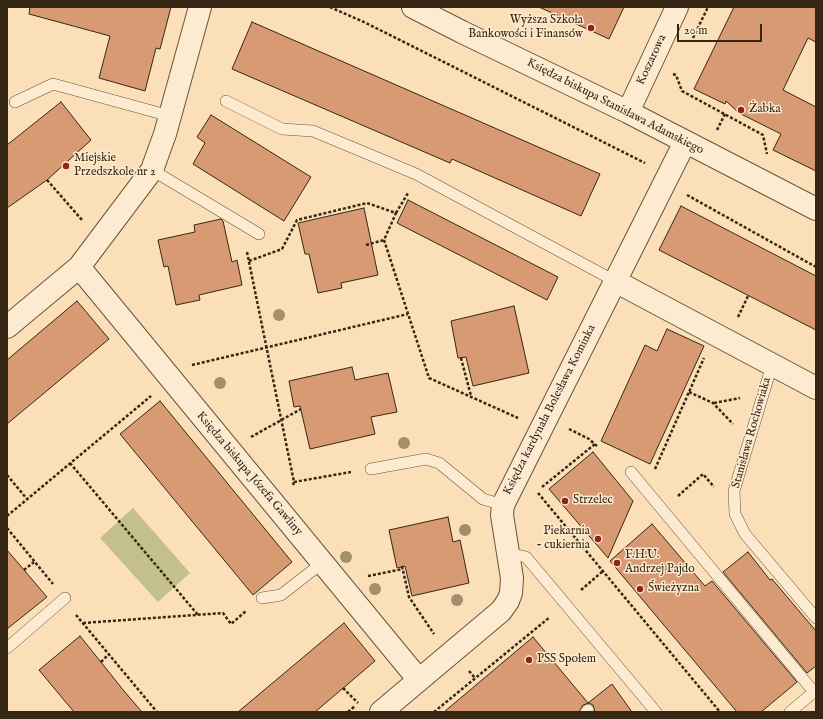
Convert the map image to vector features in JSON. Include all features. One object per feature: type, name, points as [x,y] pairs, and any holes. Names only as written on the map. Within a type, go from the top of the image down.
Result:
[{"type":"street","points":[[7,327],[79,267],[152,170],[170,116],[200,7]]},
{"type":"street","name":"Księdza biskupa Stanisława Adamskiego","points":[[413,7],[628,112],[816,209]]},
{"type":"street","name":"Koszarowa","points":[[628,112],[677,7]]},
{"type":"street","name":"Księdza kardynała Bolesława Kominka","points":[[382,712],[501,611],[508,601],[512,593],[512,578],[502,515],[503,505],[685,142]]},
{"type":"street","name":"Księdza biskupa Józefa Gawliny","points":[[79,267],[418,680]]},
{"type":"street","name":"Stanisława Rochowiaka","points":[[615,281],[816,388]]},
{"type":"lane","points":[[15,102],[53,84],[170,116]]},
{"type":"lane","points":[[226,101],[282,129],[313,132],[416,174],[615,281]]},
{"type":"lane","points":[[152,170],[259,234]]},
{"type":"lane","name":"Stanisława Rochowiaka","points":[[772,365],[734,493],[734,514],[745,534],[816,618]]},
{"type":"lane","points":[[372,469],[426,459],[439,463],[483,499],[503,505]]},
{"type":"lane","points":[[630,472],[814,692],[790,712]]},
{"type":"lane","points":[[508,553],[526,557],[656,712]]},
{"type":"lane","points":[[262,598],[282,596],[322,563]]},
{"type":"lane","points":[[7,648],[65,598]]},
{"type":"path","points":[[330,7],[374,27],[644,162],[650,176],[816,267]]},
{"type":"path","points":[[47,180],[86,223]]},
{"type":"path","points":[[406,196],[384,240],[429,378],[522,419]]},
{"type":"path","points":[[249,262],[282,249],[297,220],[367,203],[396,214]]},
{"type":"path","points":[[242,224],[294,482],[291,489]]},
{"type":"path","points":[[366,245],[384,240]]},
{"type":"path","points":[[185,366],[408,314]]},
{"type":"path","points":[[461,358],[471,397]]},
{"type":"path","points":[[654,469],[698,370]]},
{"type":"path","points":[[7,516],[157,391]]},
{"type":"path","points":[[689,392],[714,403],[749,440]]},
{"type":"path","points":[[714,403],[763,393]]},
{"type":"path","points":[[248,438],[301,409]]},
{"type":"path","points":[[569,428],[598,447]]},
{"type":"path","points":[[595,444],[537,492],[720,712]]},
{"type":"path","points":[[70,464],[198,615]]},
{"type":"path","points":[[294,482],[372,469]]},
{"type":"path","points":[[676,498],[703,474]]},
{"type":"path","points":[[7,475],[27,499]]},
{"type":"path","points":[[7,528],[65,598]]},
{"type":"path","points":[[24,570],[34,562]]},
{"type":"path","points":[[366,576],[402,568],[409,597],[437,638]]},
{"type":"path","points":[[83,623],[223,613],[231,624],[249,608]]},
{"type":"path","points":[[434,712],[550,616]]},
{"type":"path","points":[[78,617],[155,711]]},
{"type":"path","points":[[101,662],[109,654]]},
{"type":"path","points":[[343,688],[358,704]]},
{"type":"path","points":[[348,712],[363,699]]},
{"type":"shaded area","points":[[133,508],[190,573],[158,602],[100,538]]},
{"type":"building","points":[[30,7],[171,7],[160,49],[156,48],[145,91],[99,78],[110,36],[29,14]]},
{"type":"building","points":[[539,7],[624,7],[609,39]]},
{"type":"building","points":[[734,7],[816,7],[816,42],[808,38],[783,90],[816,107],[816,171],[773,150],[781,134],[739,113],[726,101],[725,104],[694,89]]},
{"type":"building","points":[[252,22],[600,174],[581,216],[452,159],[450,163],[232,69]]},
{"type":"building","points":[[61,102],[91,140],[47,180],[7,208],[7,145]]},
{"type":"building","points":[[211,115],[311,177],[284,221],[193,164],[205,143],[197,137]]},
{"type":"building","points":[[408,200],[558,277],[547,300],[397,223]]},
{"type":"building","points":[[681,206],[816,276],[816,330],[659,250]]},
{"type":"building","points":[[364,208],[378,275],[341,283],[342,288],[318,293],[309,254],[305,254],[298,223]]},
{"type":"building","points":[[221,219],[223,221],[232,262],[237,260],[242,285],[199,295],[200,300],[176,305],[168,266],[164,267],[158,240],[195,232],[194,225]]},
{"type":"building","points":[[77,301],[109,339],[7,424],[7,360]]},
{"type":"building","points":[[514,306],[529,373],[473,386],[466,357],[458,358],[451,321]]},
{"type":"building","points":[[667,329],[704,346],[650,464],[601,441],[645,345],[657,351]]},
{"type":"building","points":[[352,367],[355,380],[388,373],[397,412],[371,417],[375,434],[310,449],[300,406],[294,407],[289,381]]},
{"type":"building","points":[[160,401],[292,562],[253,595],[120,434]]},
{"type":"building","points":[[593,452],[633,501],[608,558],[549,489]]},
{"type":"building","points":[[448,517],[453,542],[460,540],[469,583],[412,596],[405,566],[397,568],[389,530]]},
{"type":"building","points":[[652,524],[705,586],[712,581],[797,682],[761,712],[737,712],[610,561]]},
{"type":"building","points":[[7,550],[47,597],[7,629]]},
{"type":"building","points":[[748,552],[770,580],[772,579],[816,631],[816,666],[807,673],[723,572]]},
{"type":"building","points":[[344,623],[375,661],[315,712],[238,712]]},
{"type":"building","points":[[80,636],[142,712],[74,712],[39,670]]},
{"type":"building","name":"PSS Społem","points":[[533,637],[588,703],[612,684],[632,712],[595,712],[593,705],[589,703],[583,705],[579,712],[444,712]]},
{"type":"place","name":"Wyższa Szkoła Bankowości i Finansów","points":[[591,28]]},
{"type":"place","name":"Żabka","points":[[741,110]]},
{"type":"place","name":"Miejskie Przedszkole nr 2","points":[[66,166]]},
{"type":"place","name":"Strzelec","points":[[565,501]]},
{"type":"place","name":"Piekarnia - cukiernia","points":[[598,539]]},
{"type":"place","name":"F.H.U. Andrzej Pajdo","points":[[617,563]]},
{"type":"place","name":"Świeżyzna","points":[[640,589]]},
{"type":"place","name":"PSS Społem","points":[[529,660]]}]
